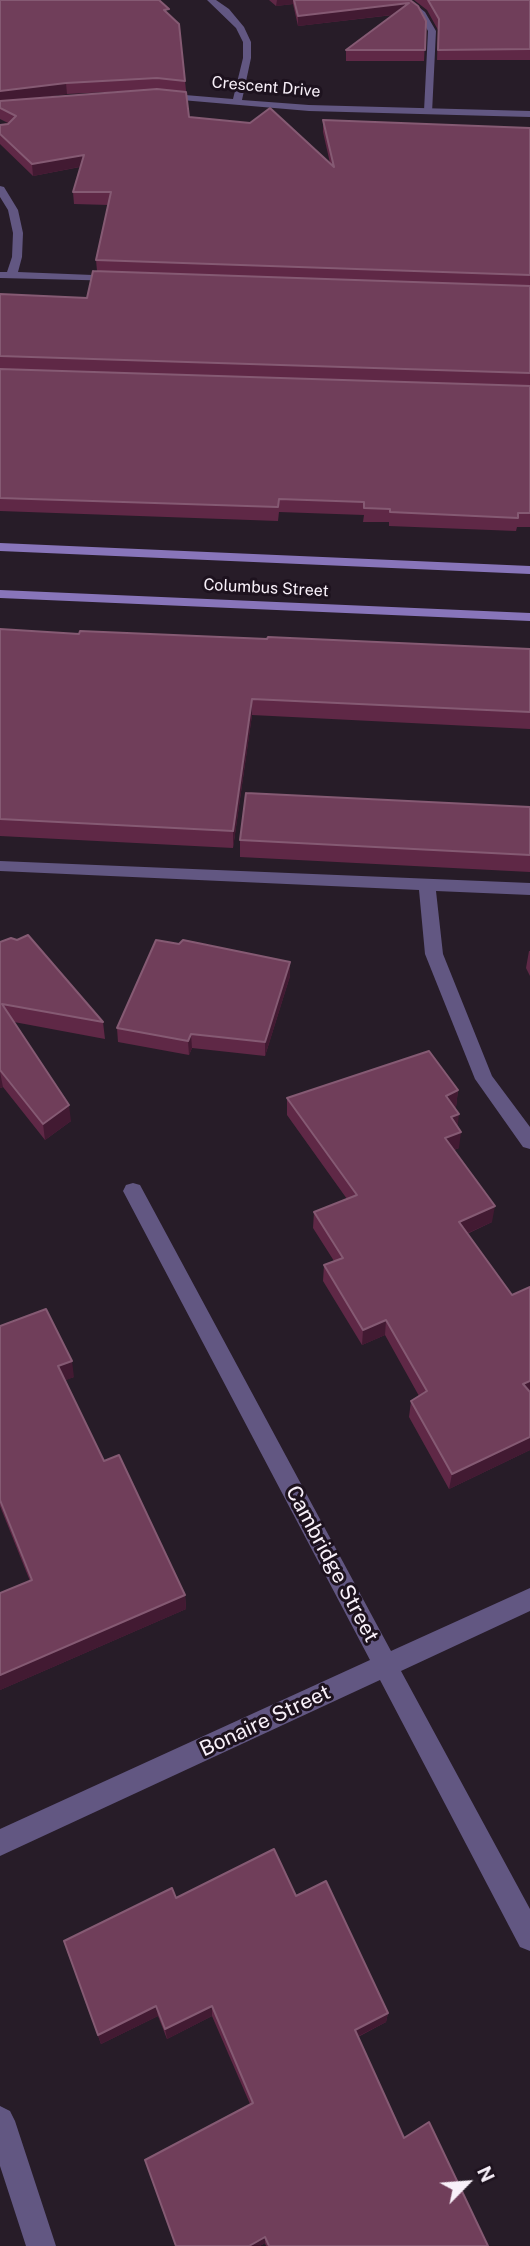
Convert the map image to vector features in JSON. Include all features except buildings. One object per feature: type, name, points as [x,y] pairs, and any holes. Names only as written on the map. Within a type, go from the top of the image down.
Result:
[{"type":"main road","name":"Columbus Street","points":[[0,547],[530,570]]},
{"type":"main road","name":"Columbus Street","points":[[0,594],[530,617]]},
{"type":"street","points":[[211,0],[226,11],[240,27],[247,42],[247,58],[237,101]]},
{"type":"street","points":[[405,0],[422,14],[432,31],[429,111]]},
{"type":"street","name":"Crescent Drive","points":[[148,96],[309,108],[530,114]]},
{"type":"street","points":[[0,189],[13,210],[18,233],[17,257],[5,275]]},
{"type":"street","points":[[5,275],[134,280]]},
{"type":"street","points":[[0,866],[530,889]]},
{"type":"street","points":[[427,885],[434,954],[484,1079],[530,1142]]},
{"type":"street","name":"Cambridge Street","points":[[133,1191],[530,1937]]},
{"type":"street","name":"Bonaire Street","points":[[0,1843],[530,1599]]},
{"type":"street","points":[[0,2121],[41,2246]]}]
